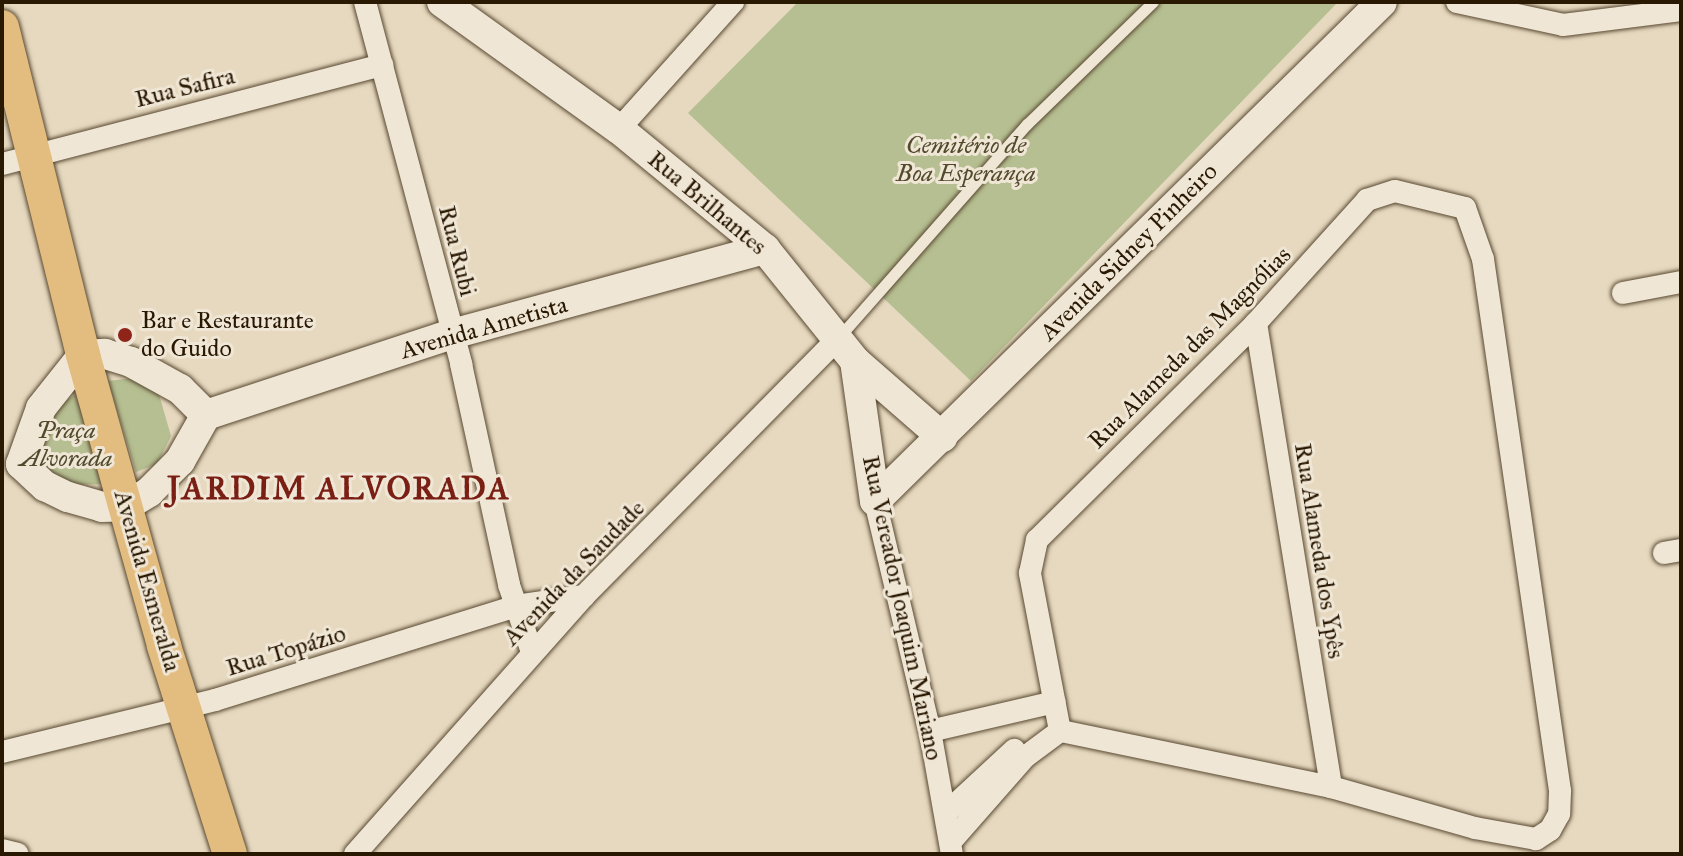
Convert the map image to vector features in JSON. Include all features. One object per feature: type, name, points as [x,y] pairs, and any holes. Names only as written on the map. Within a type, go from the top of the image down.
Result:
[{"type":"main road","name":"Avenida Esmeralda","points":[[2,27],[83,355],[184,708],[230,854]]},
{"type":"street","name":"Rua Rubi","points":[[365,2],[452,334],[516,606],[532,652]]},
{"type":"street","name":"Rua Brilhantes","points":[[442,2],[619,129],[765,249],[847,349],[942,437]]},
{"type":"street","points":[[619,129],[733,2]]},
{"type":"street","name":"Avenida Sidney Pinheiro","points":[[875,501],[1382,2]]},
{"type":"street","points":[[1457,2],[1563,25],[1681,10]]},
{"type":"street","name":"Rua Safira","points":[[2,164],[382,65]]},
{"type":"street","name":"Rua Alameda das Magnólias","points":[[1057,715],[1030,573],[1033,548],[1044,531],[1256,323],[1379,193],[1395,191],[1470,212],[1483,259],[1552,732],[1560,791],[1559,814],[1550,830],[1536,839],[1475,828],[1331,787]]},
{"type":"street","name":"Avenida Ametista","points":[[206,415],[452,334],[765,249]]},
{"type":"street","points":[[1623,293],[1681,282]]},
{"type":"street","name":"Rua Alameda dos Ypês","points":[[1256,323],[1331,787]]},
{"type":"street","name":"Rua Vereador Joaquim Mariano","points":[[847,349],[875,501],[930,731],[952,846]]},
{"type":"street","name":"Avenida da Saudade","points":[[355,854],[584,596],[847,349]]},
{"type":"street","points":[[105,354],[131,362],[180,389],[206,415],[180,461],[149,492],[126,506],[102,507],[68,497],[11,467],[41,408],[83,355],[105,354]]},
{"type":"street","name":"Rua Topázio","points":[[2,752],[184,708],[516,606],[584,596]]},
{"type":"street","points":[[946,813],[1057,715]]},
{"type":"street","points":[[952,846],[1057,715]]},
{"type":"street","points":[[930,731],[1057,715],[1331,787]]},
{"type":"street","points":[[2,850],[18,854]]},
{"type":"lane","points":[[847,349],[1027,124],[1153,2]]},
{"type":"green space","name":"Cemitério de Boa Esperança","points":[[798,2],[1338,2],[971,381],[688,113]]},
{"type":"green space","name":"Praça Alvorada","points":[[133,378],[158,391],[171,436],[157,464],[136,472],[108,381]]},
{"type":"green space","name":"Praça Alvorada","points":[[76,394],[105,484],[71,485],[44,466],[39,441],[50,412]]},
{"type":"place","name":"Bar e Restaurante do Guido","points":[[125,335]]},
{"type":"district","name":"JARDIM ALVORADA","points":[[339,489]]}]
